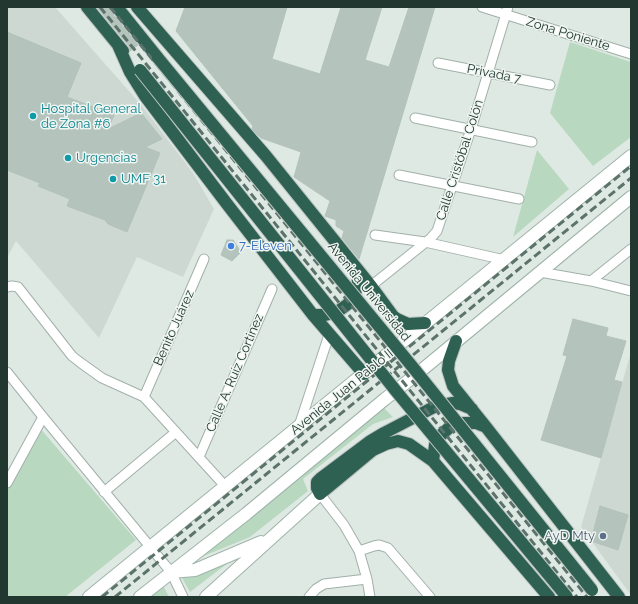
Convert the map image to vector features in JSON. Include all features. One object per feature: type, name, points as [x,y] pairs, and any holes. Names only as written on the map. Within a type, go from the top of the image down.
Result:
[{"type":"highway","points":[[87,7],[140,70],[396,391],[567,597]]},
{"type":"highway","name":"Avenida Universidad","points":[[117,7],[411,365],[595,593]]},
{"type":"highway","points":[[137,7],[266,156],[371,286],[393,316],[408,324],[425,323]]},
{"type":"highway","points":[[118,45],[130,72],[145,96],[313,315],[364,374]]},
{"type":"highway","points":[[313,315],[326,315],[337,312],[348,304],[354,294],[358,282],[357,270]]},
{"type":"highway","points":[[456,341],[449,361],[450,378],[453,386],[618,597]]},
{"type":"highway","points":[[472,409],[460,404],[441,404],[384,433],[321,478],[316,485],[316,488],[320,494],[373,450],[386,444],[398,442],[409,444],[433,461],[549,597]]},
{"type":"highway","points":[[433,461],[435,445],[440,436],[451,426],[463,423],[476,423],[486,427]]},
{"type":"street","name":"Zona Poniente","points":[[482,7],[507,11],[631,54]]},
{"type":"street","name":"Calle Cristóbal Colón","points":[[371,286],[437,231],[507,11]]},
{"type":"street","name":"Privada 7","points":[[438,63],[550,85]]},
{"type":"street","points":[[416,118],[532,142]]},
{"type":"street","name":"Avenida Juan Pablo II","points":[[89,597],[631,156]]},
{"type":"street","points":[[399,175],[519,199]]},
{"type":"street","points":[[140,597],[246,514],[631,196]]},
{"type":"street","points":[[375,235],[425,242],[505,260]]},
{"type":"street","points":[[591,281],[631,250]]},
{"type":"street","name":"Benito Juárez","points":[[144,397],[204,259]]},
{"type":"street","points":[[540,272],[591,281],[631,292]]},
{"type":"street","points":[[7,287],[18,287],[72,356],[80,363],[102,378],[144,397],[225,486]]},
{"type":"street","name":"Calle A. Ruíz Cortinez","points":[[199,457],[272,289]]},
{"type":"street","points":[[298,428],[329,335]]},
{"type":"street","points":[[7,372],[104,492],[152,547],[170,572],[183,597]]},
{"type":"street","points":[[7,483],[43,417]]},
{"type":"street","points":[[104,492],[176,432]]},
{"type":"street","points":[[206,597],[320,494],[344,525],[359,551],[367,579],[370,597]]},
{"type":"street","points":[[170,572],[195,570],[270,538]]},
{"type":"street","points":[[359,551],[379,545],[388,548],[430,597]]},
{"type":"street","points":[[309,597],[316,589],[324,584],[367,579]]},
{"type":"shaded area","points":[[7,7],[55,7],[142,106],[193,173],[214,209],[183,277],[137,257],[99,338],[16,241],[7,258]]},
{"type":"shaded area","points":[[631,352],[631,595],[581,527]]},
{"type":"green space","points":[[570,42],[631,62],[631,137],[593,166],[550,113]]},
{"type":"green space","points":[[537,150],[569,189],[513,237]]},
{"type":"green space","points":[[380,404],[393,417],[373,424],[303,479],[308,491],[250,537],[194,560]]},
{"type":"green space","points":[[39,427],[136,540],[65,597],[7,597],[7,487]]},
{"type":"green space","points":[[245,550],[190,592],[182,578]]},
{"type":"green space","points":[[163,585],[169,597],[147,597]]},
{"type":"building","points":[[97,7],[110,7],[111,12],[138,45],[130,51],[129,46]]},
{"type":"building","points":[[185,7],[287,7],[272,59],[320,74],[341,7],[382,7],[365,60],[389,67],[409,7],[435,7],[359,259],[342,238],[344,231],[336,226],[336,220],[325,216],[330,201],[294,177],[301,152],[261,138],[252,129],[253,126],[176,31]]},
{"type":"building","points":[[7,32],[81,63],[67,97],[114,115],[108,129],[141,113],[162,139],[145,147],[160,153],[127,232],[108,224],[105,220],[67,206],[70,199],[38,186],[40,183],[7,170]]},
{"type":"building","name":"7-Eleven","points":[[227,240],[233,240],[241,252],[232,261],[221,255]]},
{"type":"building","points":[[573,319],[608,328],[606,336],[626,341],[614,380],[622,382],[601,458],[541,440],[567,356],[563,355]]},
{"type":"building","points":[[600,506],[628,515],[618,550],[591,541]]},
{"type":"railway","points":[[100,7],[577,597]]},
{"type":"railway","points":[[110,7],[587,597]]},
{"type":"railway","points":[[102,597],[631,166]]},
{"type":"railway","points":[[115,597],[631,178]]},
{"type":"place","name":"Hospital General de Zona #6","points":[[33,116]]},
{"type":"place","name":"Urgencias","points":[[68,158]]},
{"type":"place","name":"UMF 31","points":[[113,179]]},
{"type":"place","name":"7-Eleven","points":[[231,246]]},
{"type":"place","name":"AyD Mty","points":[[603,536]]}]
